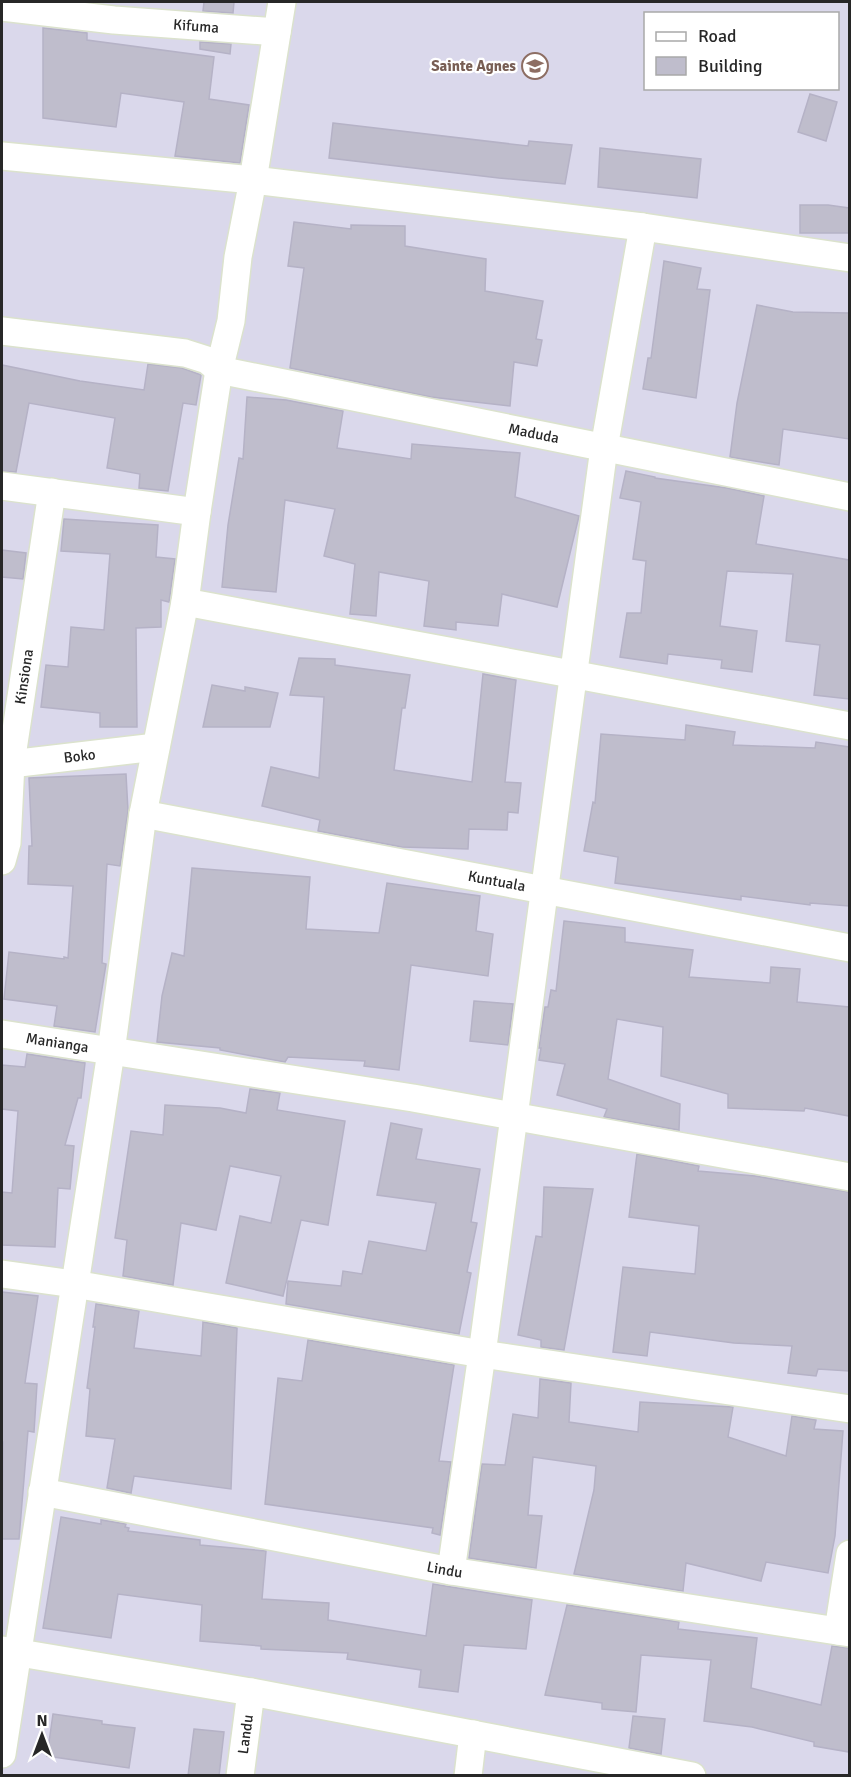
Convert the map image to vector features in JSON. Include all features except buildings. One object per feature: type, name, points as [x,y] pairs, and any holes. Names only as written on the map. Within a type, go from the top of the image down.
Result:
[{"type":"street","points":[[2,1754],[10,1651],[42,1492],[111,1052],[143,814],[185,602],[219,370],[231,321],[238,256],[253,180],[282,2]]},
{"type":"street","name":"Kifuma","points":[[2,7],[116,11],[278,32]]},
{"type":"street","points":[[2,156],[253,180],[644,227],[849,258]]},
{"type":"street","points":[[451,1571],[483,1354],[604,448],[644,227]]},
{"type":"street","name":"Maduda","points":[[2,331],[177,352],[207,360],[219,370],[849,497]]},
{"type":"street","points":[[2,486],[197,512]]},
{"type":"street","name":"Kinsiona","points":[[2,861],[7,843],[6,764],[52,492]]},
{"type":"street","points":[[185,602],[849,726]]},
{"type":"street","name":"Boko","points":[[6,764],[156,747]]},
{"type":"street","name":"Kuntuala","points":[[143,814],[849,948]]},
{"type":"street","name":"Manianga","points":[[2,1034],[307,1080],[515,1115],[849,1177]]},
{"type":"street","points":[[2,1274],[74,1284],[483,1354],[849,1409]]},
{"type":"street","name":"Lindu","points":[[42,1492],[451,1571],[844,1632]]},
{"type":"street","points":[[844,1632],[849,1554]]},
{"type":"street","points":[[10,1651],[250,1692],[692,1776]]},
{"type":"street","name":"Landu","points":[[240,1776],[250,1692]]},
{"type":"street","points":[[468,1776],[473,1734]]},
{"type":"place","name":"Sainte Agnes","points":[[535,66]]}]
